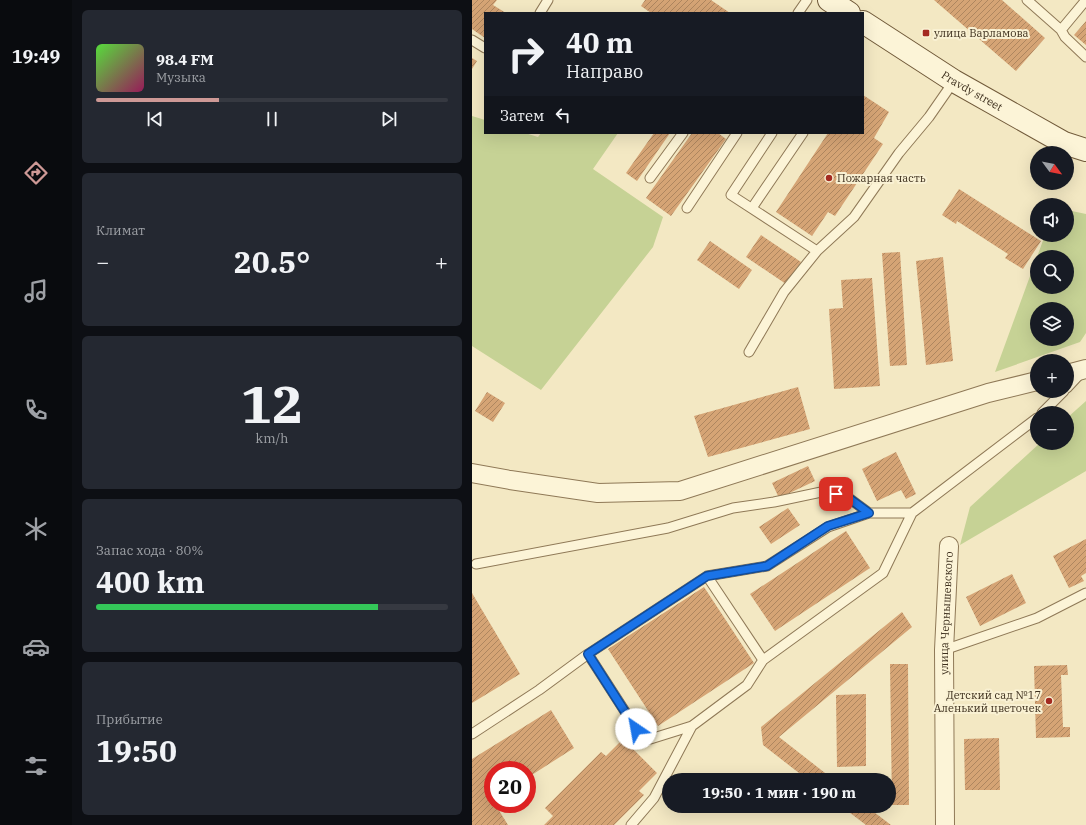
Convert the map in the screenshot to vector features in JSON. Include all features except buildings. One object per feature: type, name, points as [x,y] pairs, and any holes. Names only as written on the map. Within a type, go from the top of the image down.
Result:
[{"type":"main road","points":[[829,0],[847,12]]},
{"type":"main road","name":"Pravdy street","points":[[864,23],[954,81],[1064,143],[1086,150]]},
{"type":"street","points":[[1074,372],[1086,369]]},
{"type":"street","points":[[472,473],[598,493],[680,491],[988,393],[1030,383]]},
{"type":"street","name":"улица Чернышевского","points":[[945,825],[944,650],[949,546]]},
{"type":"lane","points":[[541,12],[548,0]]},
{"type":"lane","points":[[799,12],[807,0]]},
{"type":"lane","points":[[1027,0],[1061,30],[1065,37],[1086,57]]},
{"type":"lane","points":[[1061,30],[1086,0]]},
{"type":"lane","points":[[472,40],[484,47]]},
{"type":"lane","points":[[749,352],[784,292],[817,251],[854,217],[899,153],[929,118],[954,81]]},
{"type":"lane","points":[[650,178],[682,134]]},
{"type":"lane","points":[[687,208],[736,134]]},
{"type":"lane","points":[[771,134],[731,195],[817,251]]},
{"type":"lane","points":[[752,208],[802,134]]},
{"type":"lane","points":[[1074,381],[1086,369]]},
{"type":"lane","points":[[1049,406],[1057,398]]},
{"type":"lane","points":[[588,654],[644,741],[692,726],[747,685],[763,660],[883,573],[912,513],[1030,423]]},
{"type":"lane","points":[[476,564],[668,528],[732,508],[774,502],[826,491],[846,496],[869,513]]},
{"type":"lane","points":[[472,734],[539,690],[588,654],[707,576],[767,566],[828,526],[869,513],[912,513]]},
{"type":"lane","points":[[707,576],[763,660]]},
{"type":"lane","points":[[944,650],[1037,618],[1086,593]]},
{"type":"lane","points":[[631,825],[654,798],[692,726]]},
{"type":"green space","points":[[472,116],[484,120],[484,134],[528,134],[538,137],[540,134],[617,134],[593,169],[663,217],[653,247],[541,390],[472,346]]},
{"type":"green space","points":[[1074,211],[1086,214],[1086,333],[1080,342],[1074,344],[1074,302],[1030,302],[1030,346],[1069,346],[1046,354],[1030,354],[1030,360],[995,372],[1030,276],[1030,294],[1074,294],[1074,250],[1040,250],[1042,242],[1074,242]]},
{"type":"green space","points":[[1086,401],[1086,471],[960,545],[970,507],[1032,450],[1074,450],[1074,412]]},
{"type":"place","name":"улица Варламова","points":[[926,33]]},
{"type":"place","name":"Пожарная часть","points":[[829,178]]},
{"type":"place","name":"Детский сад №17 Аленький цветочек","points":[[1049,701]]},
{"type":"route","points":[[636,729],[588,654],[707,576],[767,566],[828,526],[869,513],[846,496],[836,494]]}]
